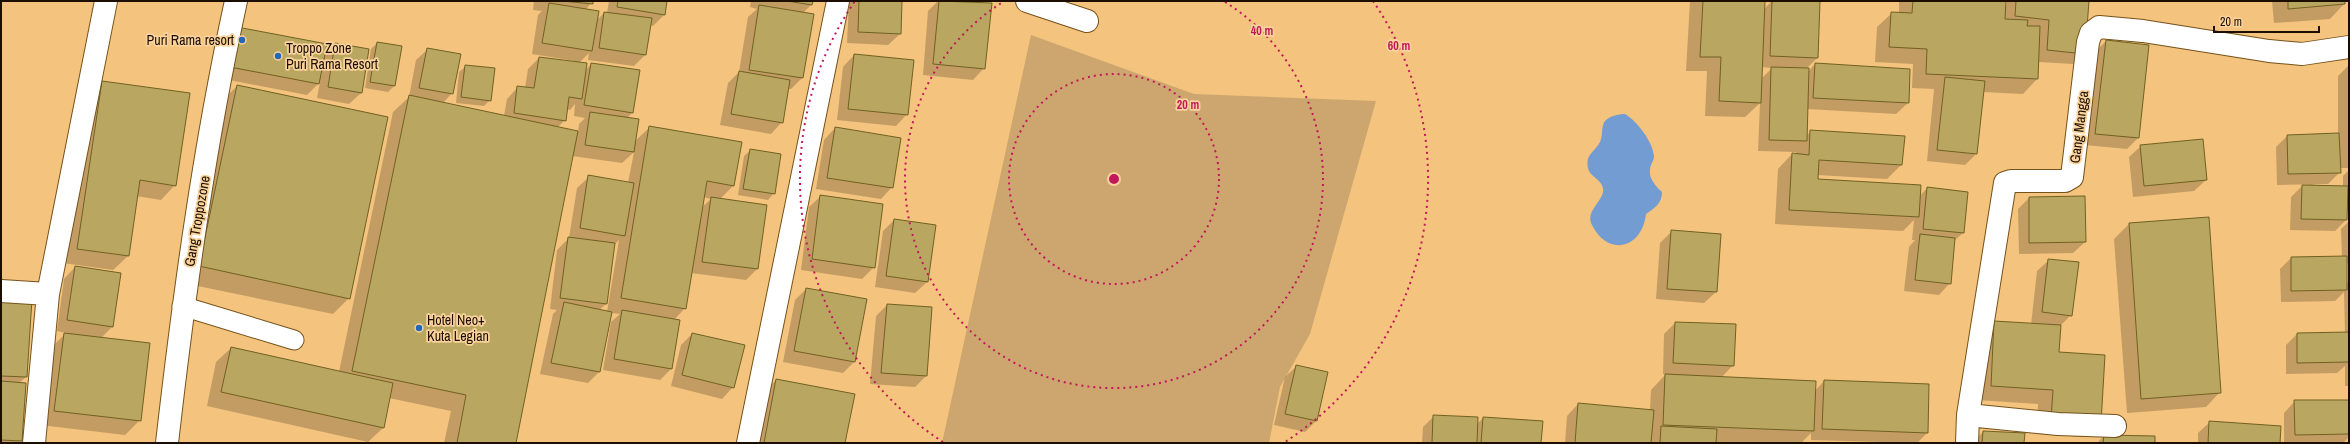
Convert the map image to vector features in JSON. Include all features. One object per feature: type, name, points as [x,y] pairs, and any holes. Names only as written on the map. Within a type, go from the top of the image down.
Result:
[{"type":"street","points":[[34,443],[48,294],[106,1]]},
{"type":"street","name":"Gang Troppozone","points":[[166,443],[182,306],[225,50],[236,1]]},
{"type":"street","points":[[748,443],[838,1]]},
{"type":"street","points":[[1027,1],[1087,21]]},
{"type":"street","name":"Gang Mangga","points":[[1967,443],[1968,415],[2005,183],[2065,181],[2072,177],[2088,42],[2092,33],[2099,27],[2143,31],[2269,51],[2302,54],[2349,47]]},
{"type":"street","points":[[1,291],[48,294]]},
{"type":"street","points":[[1968,415],[2058,424],[2115,426]]},
{"type":"lane","points":[[182,306],[294,340]]},
{"type":"shaded area","points":[[1031,35],[1194,94],[1376,101],[1310,334],[1280,387],[1269,443],[942,443]]},
{"type":"water","points":[[1625,114],[1630,117],[1648,138],[1654,156],[1650,173],[1654,183],[1662,192],[1662,196],[1657,205],[1646,214],[1643,226],[1638,235],[1624,245],[1615,245],[1607,242],[1599,235],[1590,220],[1592,212],[1602,196],[1603,188],[1600,182],[1589,171],[1587,163],[1589,156],[1600,142],[1605,121],[1614,116]]},
{"type":"building","points":[[562,1],[593,1],[593,4]]},
{"type":"building","points":[[618,1],[667,1],[665,15],[617,7]]},
{"type":"building","points":[[787,1],[813,1],[812,5]]},
{"type":"building","points":[[859,1],[902,1],[901,34],[858,32]]},
{"type":"building","points":[[939,1],[992,3],[985,69],[933,64]]},
{"type":"building","points":[[1703,1],[1765,1],[1761,103],[1719,101],[1721,57],[1700,57]]},
{"type":"building","points":[[1772,1],[1820,1],[1818,58],[1770,56]]},
{"type":"building","points":[[1913,1],[2006,1],[2005,19],[2028,20],[2027,26],[2040,26],[2038,79],[1926,74],[1927,49],[1889,47],[1891,12],[1912,13]]},
{"type":"building","points":[[2016,1],[2089,1],[2085,54],[2047,50],[2049,20],[2015,16]]},
{"type":"building","points":[[2288,1],[2345,1],[2345,4],[2288,9]]},
{"type":"building","points":[[549,3],[599,11],[592,51],[542,43]]},
{"type":"building","points":[[759,5],[814,14],[803,78],[749,70]]},
{"type":"building","points":[[604,12],[652,18],[646,55],[599,48]]},
{"type":"building","name":"Troppo Zone Puri Rama Resort","points":[[237,27],[327,44],[319,84],[230,67]]},
{"type":"building","points":[[2106,40],[2149,45],[2139,138],[2095,134]]},
{"type":"building","points":[[377,42],[402,46],[395,86],[370,82]]},
{"type":"building","points":[[335,43],[369,49],[362,93],[328,87]]},
{"type":"building","points":[[427,48],[461,54],[453,94],[419,88]]},
{"type":"building","points":[[854,54],[914,60],[908,115],[848,109]]},
{"type":"building","points":[[539,57],[587,63],[582,99],[569,97],[566,121],[514,113],[517,86],[534,88]]},
{"type":"building","points":[[591,63],[640,70],[633,113],[584,105]]},
{"type":"building","points":[[1815,63],[1910,69],[1909,103],[1813,98]]},
{"type":"building","points":[[465,65],[495,68],[491,101],[461,97]]},
{"type":"building","points":[[1771,67],[1809,68],[1807,141],[1769,140]]},
{"type":"building","points":[[739,71],[790,80],[783,123],[731,114]]},
{"type":"building","points":[[1945,77],[1985,81],[1977,154],[1937,150]]},
{"type":"building","points":[[102,81],[190,93],[176,186],[140,180],[129,256],[77,249]]},
{"type":"building","points":[[237,85],[388,117],[350,299],[199,266]]},
{"type":"building","points":[[409,95],[578,131],[516,443],[457,443],[466,395],[352,371]]},
{"type":"building","points":[[590,112],[639,119],[634,152],[585,145]]},
{"type":"building","points":[[649,126],[742,142],[734,186],[707,181],[686,309],[621,298]]},
{"type":"building","points":[[835,127],[901,138],[893,188],[827,178]]},
{"type":"building","points":[[1810,130],[1905,136],[1902,165],[1819,160],[1818,179],[1921,185],[1919,217],[1789,210],[1792,153],[1809,155]]},
{"type":"building","points":[[2339,133],[2341,173],[2288,174],[2287,135]]},
{"type":"building","points":[[2203,139],[2207,180],[2144,186],[2140,145]]},
{"type":"building","points":[[750,149],[781,154],[775,194],[743,189]]},
{"type":"building","points":[[588,175],[634,183],[625,236],[580,228]]},
{"type":"building","points":[[2302,185],[2348,186],[2347,220],[2301,219]]},
{"type":"building","points":[[1927,187],[1968,192],[1964,233],[1923,229]]},
{"type":"building","points":[[820,195],[883,204],[875,268],[812,259]]},
{"type":"building","points":[[2085,196],[2086,242],[2029,243],[2029,197]]},
{"type":"building","points":[[711,197],[767,205],[758,269],[702,262]]},
{"type":"building","points":[[2209,217],[2221,393],[2141,399],[2129,223]]},
{"type":"building","points":[[894,219],[936,225],[928,282],[886,276]]},
{"type":"building","points":[[1671,230],[1721,234],[1717,292],[1667,289]]},
{"type":"building","points":[[1920,234],[1955,238],[1951,284],[1915,280]]},
{"type":"building","points":[[568,237],[615,243],[607,304],[560,298]]},
{"type":"building","points":[[2347,256],[2347,290],[2291,291],[2291,257]]},
{"type":"building","points":[[2048,259],[2079,262],[2072,316],[2042,312]]},
{"type":"building","points":[[75,266],[121,273],[113,327],[67,320]]},
{"type":"building","points":[[806,288],[867,299],[855,362],[794,351]]},
{"type":"building","points":[[1,297],[32,299],[27,377],[1,376]]},
{"type":"building","points":[[564,302],[612,312],[600,372],[551,363]]},
{"type":"building","points":[[887,304],[932,307],[927,376],[881,373]]},
{"type":"building","points":[[622,310],[680,320],[672,369],[614,359]]},
{"type":"building","points":[[1994,321],[2061,325],[2059,352],[2105,355],[2101,423],[2051,419],[2053,390],[1991,386]]},
{"type":"building","points":[[1675,322],[1736,324],[1734,366],[1673,363]]},
{"type":"building","points":[[2349,332],[2349,362],[2297,363],[2297,333]]},
{"type":"building","points":[[64,333],[150,343],[141,421],[54,411]]},
{"type":"building","points":[[692,333],[745,345],[734,388],[682,375]]},
{"type":"building","points":[[231,347],[393,383],[384,428],[221,392]]},
{"type":"building","points":[[1296,365],[1328,372],[1317,421],[1285,414]]},
{"type":"building","points":[[1665,374],[1816,381],[1814,431],[1663,425]]},
{"type":"building","points":[[776,379],[855,394],[845,443],[764,443]]},
{"type":"building","points":[[1824,380],[1929,384],[1928,433],[1822,429]]},
{"type":"building","points":[[1,381],[26,383],[22,441],[1,440]]},
{"type":"building","points":[[2294,400],[2349,400],[2349,434],[2295,435]]},
{"type":"building","points":[[1578,403],[1654,410],[1651,443],[1575,443]]},
{"type":"building","points":[[1433,415],[1478,417],[1477,443],[1432,443]]},
{"type":"building","points":[[1483,417],[1543,421],[1541,443],[1481,443]]},
{"type":"building","points":[[2209,421],[2281,426],[2280,443],[2208,443]]},
{"type":"building","points":[[1661,426],[1717,429],[1716,443],[1660,443]]},
{"type":"building","points":[[1983,431],[2025,433],[2024,443],[1982,443]]},
{"type":"building","points":[[2104,435],[2155,436],[2155,443],[2103,443]]},
{"type":"place","name":"Puri Rama resort","points":[[242,40]]},
{"type":"place","name":"Troppo Zone Puri Rama Resort","points":[[278,56]]},
{"type":"place","name":"Hotel Neo+ Kuta Legian","points":[[419,328]]}]
